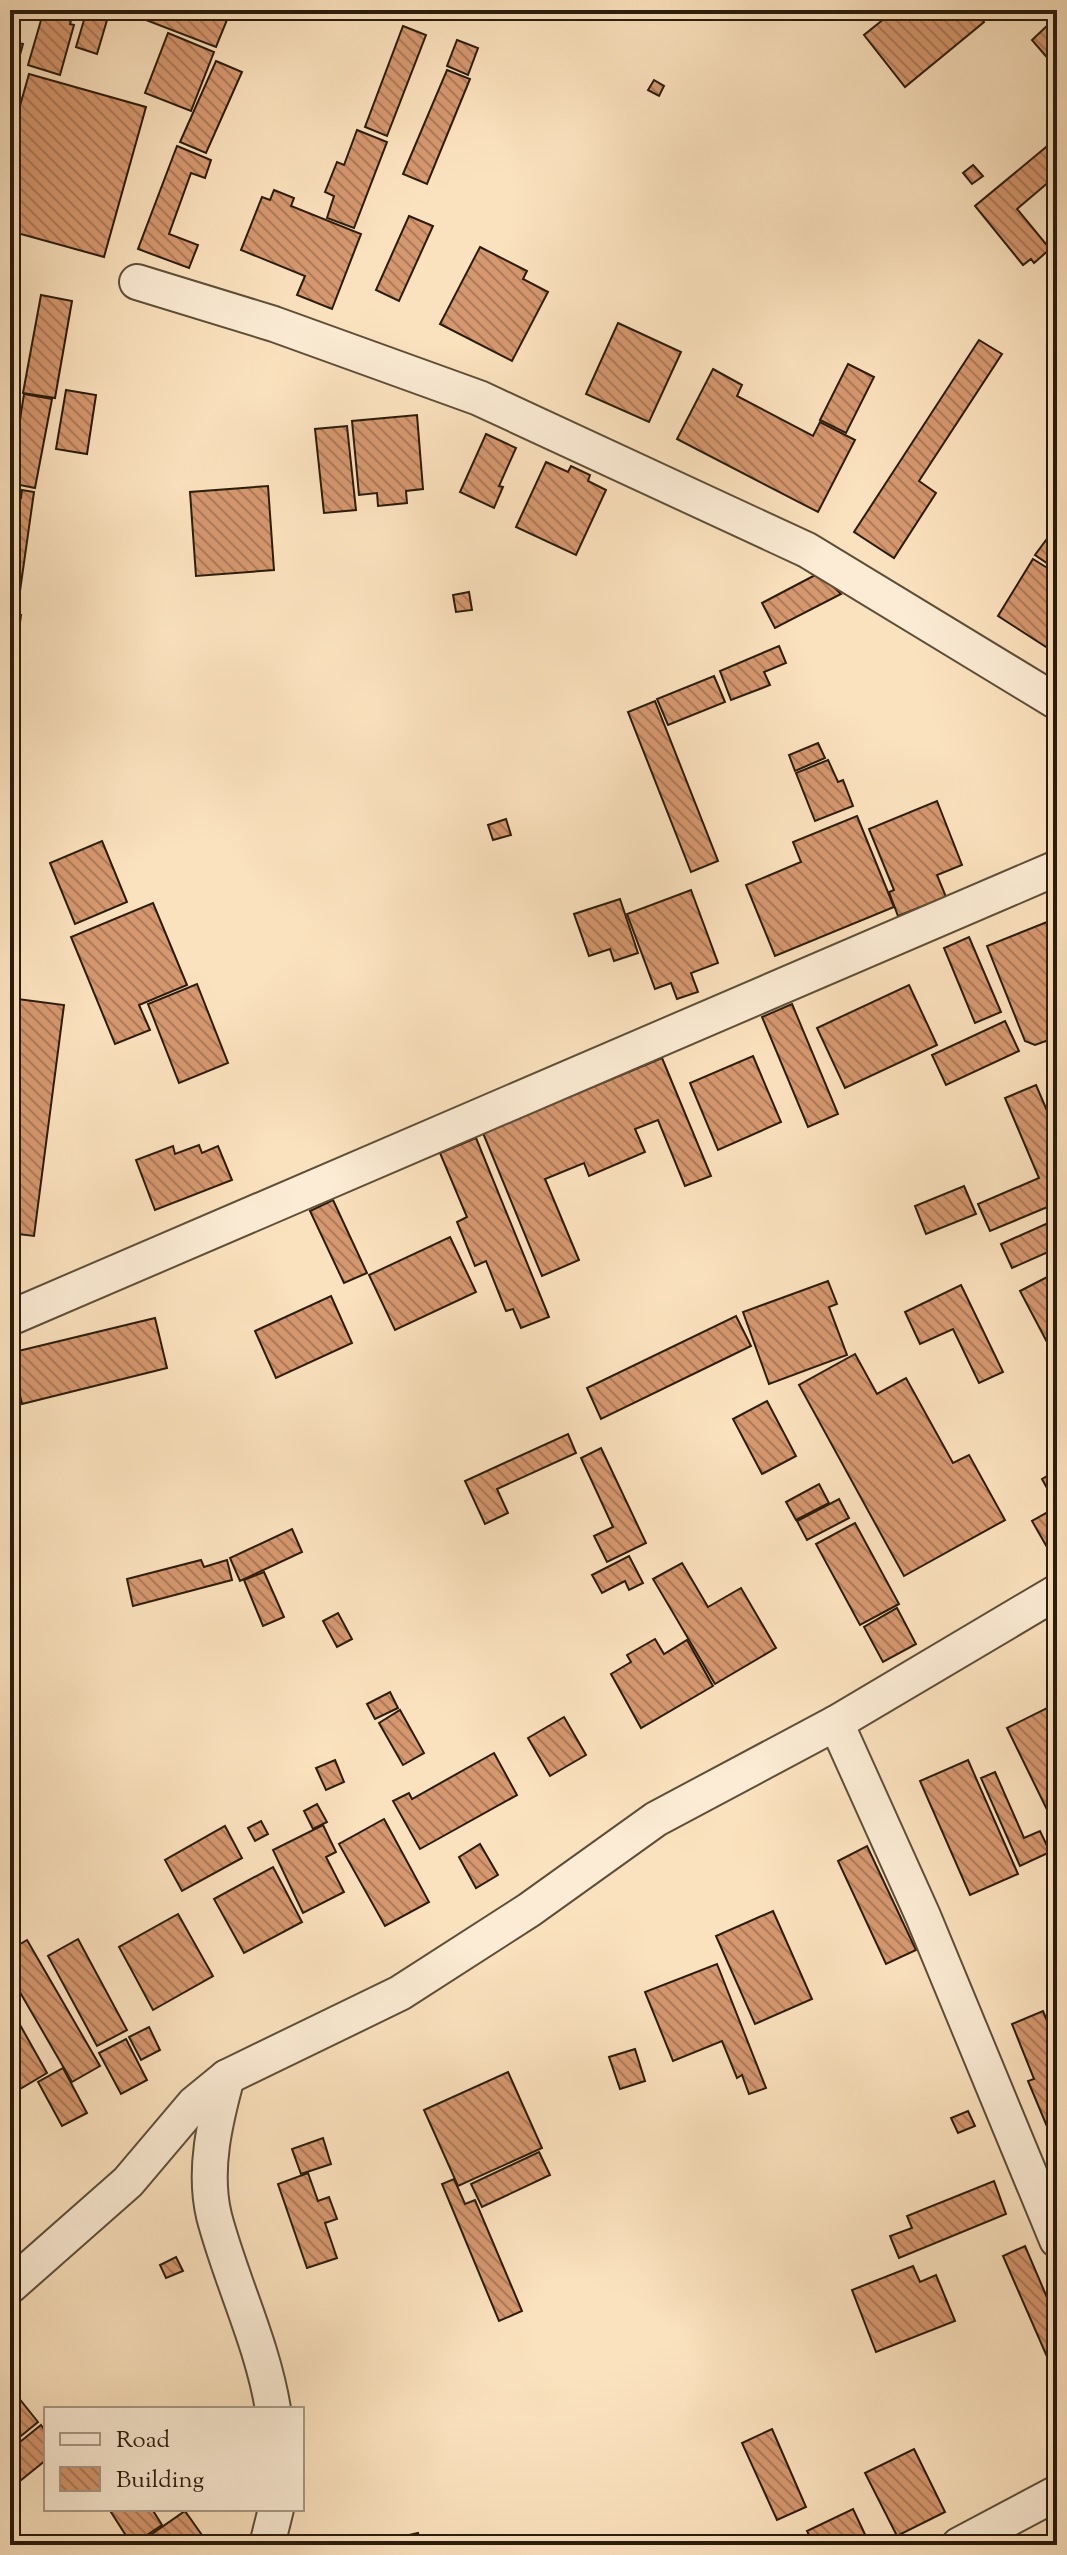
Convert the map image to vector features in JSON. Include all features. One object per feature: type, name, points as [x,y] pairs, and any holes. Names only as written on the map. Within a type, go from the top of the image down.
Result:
[{"type":"street","points":[[137,282],[274,324],[493,404],[807,550],[1057,702]]},
{"type":"street","points":[[10,1318],[1057,868]]},
{"type":"street","points":[[10,2286],[128,2182],[194,2104],[227,2077],[400,1993],[529,1910],[656,1819],[836,1723],[1057,1592]]},
{"type":"street","points":[[836,1723],[923,1916],[1057,2240]]},
{"type":"street","points":[[227,2077],[213,2138],[214,2214],[259,2351],[273,2407]]},
{"type":"street","points":[[959,2545],[1057,2493]]},
{"type":"street","points":[[267,2545],[276,2511]]},
{"type":"building","points":[[44,10],[74,10],[70,24],[74,25],[60,75],[28,65]]},
{"type":"building","points":[[87,10],[110,10],[97,54],[76,47]]},
{"type":"building","points":[[141,10],[231,10],[216,47],[138,17]]},
{"type":"building","points":[[895,10],[974,10],[984,22],[905,87],[864,35]]},
{"type":"building","points":[[1049,24],[1057,33],[1057,69],[1032,40]]},
{"type":"building","points":[[403,26],[426,35],[387,136],[365,127]]},
{"type":"building","points":[[168,33],[214,52],[191,111],[145,93]]},
{"type":"building","points":[[457,40],[478,48],[468,75],[447,66]]},
{"type":"building","points":[[10,41],[23,44],[10,91]]},
{"type":"building","points":[[216,61],[242,72],[206,153],[180,142]]},
{"type":"building","points":[[447,70],[470,79],[427,184],[403,174]]},
{"type":"building","points":[[29,74],[146,107],[104,257],[10,231],[10,141]]},
{"type":"building","points":[[654,80],[664,86],[659,96],[648,90]]},
{"type":"building","points":[[357,130],[387,142],[354,228],[327,218],[334,196],[325,192],[337,162],[344,165]]},
{"type":"building","points":[[1057,138],[1057,175],[1017,209],[1050,249],[1034,263],[1031,259],[1023,265],[975,206]]},
{"type":"building","points":[[177,146],[211,160],[205,178],[191,173],[169,234],[198,245],[189,268],[138,249]]},
{"type":"building","points":[[973,165],[983,176],[972,184],[963,173]]},
{"type":"building","points":[[274,190],[294,198],[291,206],[361,234],[332,309],[297,295],[305,276],[241,250],[262,197],[270,200]]},
{"type":"building","points":[[409,216],[433,226],[399,301],[376,290]]},
{"type":"building","points":[[480,247],[527,271],[523,279],[548,292],[512,361],[440,324]]},
{"type":"building","points":[[41,295],[72,301],[55,398],[23,393]]},
{"type":"building","points":[[618,323],[681,352],[649,422],[586,394]]},
{"type":"building","points":[[979,340],[1002,354],[919,481],[936,493],[894,558],[854,532]]},
{"type":"building","points":[[848,364],[874,377],[846,433],[820,420]]},
{"type":"building","points":[[713,369],[742,385],[737,396],[813,436],[820,422],[855,440],[818,512],[677,439]]},
{"type":"building","points":[[66,390],[96,395],[87,454],[56,449]]},
{"type":"building","points":[[24,394],[52,399],[35,488],[10,483]]},
{"type":"building","points":[[417,415],[423,489],[406,491],[407,503],[378,506],[377,493],[359,495],[352,421]]},
{"type":"building","points":[[347,426],[356,510],[324,513],[315,429]]},
{"type":"building","points":[[486,434],[516,448],[499,486],[503,487],[494,508],[460,492]]},
{"type":"building","points":[[546,462],[568,472],[571,466],[590,475],[588,481],[606,490],[576,555],[516,527]]},
{"type":"building","points":[[268,486],[274,570],[196,576],[190,492]]},
{"type":"building","points":[[22,490],[34,492],[17,612],[10,611],[10,496],[21,498]]},
{"type":"building","points":[[1049,536],[1057,541],[1057,570],[1035,555]]},
{"type":"building","points":[[1033,559],[1057,574],[1057,647],[1054,652],[998,616]]},
{"type":"building","points":[[819,573],[841,594],[775,628],[762,603]]},
{"type":"building","points":[[469,592],[472,610],[456,612],[453,595]]},
{"type":"building","points":[[10,614],[21,615],[15,660],[10,660]]},
{"type":"building","points":[[779,646],[786,663],[764,672],[770,685],[731,700],[720,671]]},
{"type":"building","points":[[10,661],[16,662],[10,715]]},
{"type":"building","points":[[714,676],[725,702],[668,725],[657,699]]},
{"type":"building","points":[[655,701],[718,861],[691,872],[628,712]]},
{"type":"building","points":[[818,743],[825,758],[795,771],[789,755]]},
{"type":"building","points":[[828,760],[838,782],[843,780],[853,806],[815,821],[796,773]]},
{"type":"building","points":[[937,801],[962,865],[937,875],[946,897],[898,916],[889,892],[894,890],[869,829]]},
{"type":"building","points":[[857,816],[894,907],[775,956],[746,885],[801,862],[793,842]]},
{"type":"building","points":[[10,818],[14,819],[10,853]]},
{"type":"building","points":[[506,819],[511,835],[493,840],[488,825]]},
{"type":"building","points":[[102,841],[127,902],[75,924],[50,863]]},
{"type":"building","points":[[691,890],[718,963],[691,973],[698,992],[677,999],[671,983],[655,989],[627,914]]},
{"type":"building","points":[[620,899],[638,953],[614,961],[610,949],[589,956],[574,914]]},
{"type":"building","points":[[153,903],[187,985],[139,1005],[150,1030],[115,1044],[71,937]]},
{"type":"building","points":[[1057,918],[1057,1037],[1035,1045],[1025,1041],[987,946]]},
{"type":"building","points":[[10,928],[19,929],[11,992],[10,992]]},
{"type":"building","points":[[969,937],[1001,1012],[975,1023],[944,948]]},
{"type":"building","points":[[197,984],[228,1063],[179,1083],[148,1004]]},
{"type":"building","points":[[909,985],[937,1045],[845,1088],[817,1028]]},
{"type":"building","points":[[10,998],[64,1005],[34,1236],[10,1233]]},
{"type":"building","points":[[792,1004],[838,1114],[808,1127],[762,1017]]},
{"type":"building","points":[[1005,1021],[1019,1051],[946,1085],[932,1055]]},
{"type":"building","points":[[753,1056],[781,1122],[718,1150],[690,1083]]},
{"type":"building","points":[[662,1058],[711,1176],[685,1186],[658,1120],[635,1129],[645,1152],[589,1176],[584,1163],[545,1179],[579,1260],[542,1276],[483,1133]]},
{"type":"building","points":[[1036,1085],[1057,1134],[1057,1203],[990,1231],[978,1204],[1039,1178],[1005,1098]]},
{"type":"building","points":[[476,1138],[549,1317],[521,1328],[513,1309],[506,1311],[486,1261],[475,1266],[457,1222],[467,1217],[440,1153]]},
{"type":"building","points":[[199,1145],[202,1153],[218,1146],[232,1180],[155,1210],[136,1160],[173,1146],[175,1154]]},
{"type":"building","points":[[964,1186],[976,1214],[926,1234],[915,1206]]},
{"type":"building","points":[[333,1200],[367,1273],[344,1283],[310,1211]]},
{"type":"building","points":[[1057,1219],[1057,1248],[1012,1268],[1001,1244]]},
{"type":"building","points":[[450,1237],[476,1292],[395,1330],[369,1275]]},
{"type":"building","points":[[1057,1272],[1057,1361],[1020,1291]]},
{"type":"building","points":[[828,1281],[837,1304],[829,1307],[847,1355],[769,1384],[743,1312]]},
{"type":"building","points":[[961,1285],[1003,1372],[979,1383],[953,1329],[920,1344],[905,1312]]},
{"type":"building","points":[[331,1296],[352,1343],[276,1378],[255,1331]]},
{"type":"building","points":[[736,1316],[751,1346],[601,1419],[587,1388]]},
{"type":"building","points":[[155,1318],[167,1368],[22,1404],[10,1353]]},
{"type":"building","points":[[855,1354],[877,1394],[906,1378],[953,1463],[969,1455],[1005,1520],[904,1576],[799,1385]]},
{"type":"building","points":[[767,1401],[796,1456],[762,1474],[733,1419]]},
{"type":"building","points":[[568,1434],[576,1453],[497,1489],[508,1513],[485,1524],[465,1481]]},
{"type":"building","points":[[601,1448],[646,1543],[607,1562],[594,1536],[613,1527],[581,1458]]},
{"type":"building","points":[[1057,1470],[1057,1506],[1042,1479]]},
{"type":"building","points":[[819,1484],[829,1503],[796,1520],[786,1502]]},
{"type":"building","points":[[839,1499],[849,1518],[807,1540],[797,1521]]},
{"type":"building","points":[[1057,1507],[1057,1550],[1051,1554],[1032,1521]]},
{"type":"building","points":[[855,1523],[899,1604],[860,1625],[816,1544]]},
{"type":"building","points":[[292,1529],[302,1552],[240,1581],[230,1558]]},
{"type":"building","points":[[629,1556],[643,1583],[629,1590],[625,1581],[602,1593],[592,1575]]},
{"type":"building","points":[[201,1560],[204,1567],[227,1560],[232,1580],[133,1606],[127,1579]]},
{"type":"building","points":[[682,1563],[708,1607],[741,1588],[776,1648],[715,1684],[653,1579]]},
{"type":"building","points":[[264,1572],[284,1617],[263,1626],[244,1580]]},
{"type":"building","points":[[897,1608],[916,1644],[883,1662],[864,1627]]},
{"type":"building","points":[[338,1613],[352,1639],[337,1647],[323,1621]]},
{"type":"building","points":[[655,1639],[664,1654],[687,1640],[713,1686],[641,1728],[611,1674],[631,1662],[627,1655]]},
{"type":"building","points":[[390,1692],[398,1708],[375,1719],[367,1704]]},
{"type":"building","points":[[1057,1703],[1057,1736],[1047,1741],[1057,1763],[1057,1830],[1007,1728]]},
{"type":"building","points":[[400,1710],[424,1753],[403,1765],[379,1723]]},
{"type":"building","points":[[564,1717],[586,1755],[550,1776],[528,1738]]},
{"type":"building","points":[[494,1753],[517,1795],[420,1849],[393,1801],[409,1793],[412,1799]]},
{"type":"building","points":[[335,1760],[344,1782],[326,1790],[316,1768]]},
{"type":"building","points":[[968,1760],[1018,1874],[970,1895],[920,1781]]},
{"type":"building","points":[[995,1772],[1024,1838],[1040,1831],[1050,1852],[1020,1866],[981,1778]]},
{"type":"building","points":[[317,1804],[327,1822],[313,1829],[304,1811]]},
{"type":"building","points":[[384,1819],[429,1902],[385,1926],[339,1844]]},
{"type":"building","points":[[261,1821],[268,1834],[255,1841],[248,1828]]},
{"type":"building","points":[[323,1825],[336,1852],[326,1857],[344,1892],[303,1913],[273,1850]]},
{"type":"building","points":[[225,1826],[242,1858],[182,1891],[165,1860]]},
{"type":"building","points":[[480,1844],[498,1875],[476,1888],[459,1857]]},
{"type":"building","points":[[867,1846],[916,1950],[886,1964],[838,1861]]},
{"type":"building","points":[[273,1867],[302,1922],[244,1953],[214,1899]]},
{"type":"building","points":[[773,1911],[812,1999],[755,2024],[716,1936]]},
{"type":"building","points":[[178,1914],[213,1976],[153,2010],[119,1947]]},
{"type":"building","points":[[78,1939],[127,2030],[97,2046],[48,1956]]},
{"type":"building","points":[[27,1940],[100,2066],[72,2082],[10,1975],[10,1950]]},
{"type":"building","points":[[717,1964],[766,2088],[749,2094],[742,2075],[737,2078],[722,2041],[673,2061],[645,1992]]},
{"type":"building","points":[[10,2007],[47,2073],[10,2095]]},
{"type":"building","points":[[1043,2011],[1057,2045],[1057,2139],[1053,2141],[1028,2081],[1034,2079],[1012,2024]]},
{"type":"building","points":[[149,2027],[160,2050],[141,2060],[129,2037]]},
{"type":"building","points":[[126,2039],[147,2080],[121,2094],[99,2053]]},
{"type":"building","points":[[635,2049],[645,2081],[620,2089],[609,2057]]},
{"type":"building","points":[[63,2068],[87,2113],[62,2126],[38,2082]]},
{"type":"building","points":[[508,2072],[542,2148],[458,2186],[424,2110]]},
{"type":"building","points":[[968,2111],[975,2126],[958,2133],[951,2118]]},
{"type":"building","points":[[323,2138],[331,2164],[301,2174],[292,2149]]},
{"type":"building","points":[[539,2152],[550,2175],[482,2207],[471,2184]]},
{"type":"building","points":[[308,2173],[318,2201],[329,2197],[337,2219],[325,2223],[337,2258],[307,2268],[278,2184]]},
{"type":"building","points":[[454,2179],[465,2204],[475,2200],[522,2311],[499,2321],[442,2184]]},
{"type":"building","points":[[994,2181],[1006,2214],[899,2258],[890,2236],[912,2228],[907,2216]]},
{"type":"building","points":[[1025,2246],[1057,2321],[1057,2355],[1048,2359],[1003,2256]]},
{"type":"building","points":[[176,2257],[183,2271],[166,2278],[160,2265]]},
{"type":"building","points":[[913,2266],[920,2282],[936,2275],[955,2321],[876,2352],[852,2290]]},
{"type":"building","points":[[10,2387],[38,2422],[10,2445]]},
{"type":"building","points":[[41,2425],[44,2429],[44,2462],[10,2489],[10,2450]]},
{"type":"building","points":[[772,2429],[806,2507],[777,2520],[742,2443]]},
{"type":"building","points":[[914,2449],[945,2512],[897,2536],[865,2473]]},
{"type":"building","points":[[853,2509],[870,2545],[801,2545],[800,2542],[810,2537],[807,2531]]},
{"type":"building","points":[[110,2511],[153,2511],[162,2525],[132,2545]]},
{"type":"building","points":[[185,2511],[209,2545],[136,2545]]},
{"type":"building","points":[[418,2533],[421,2545],[365,2545]]}]
